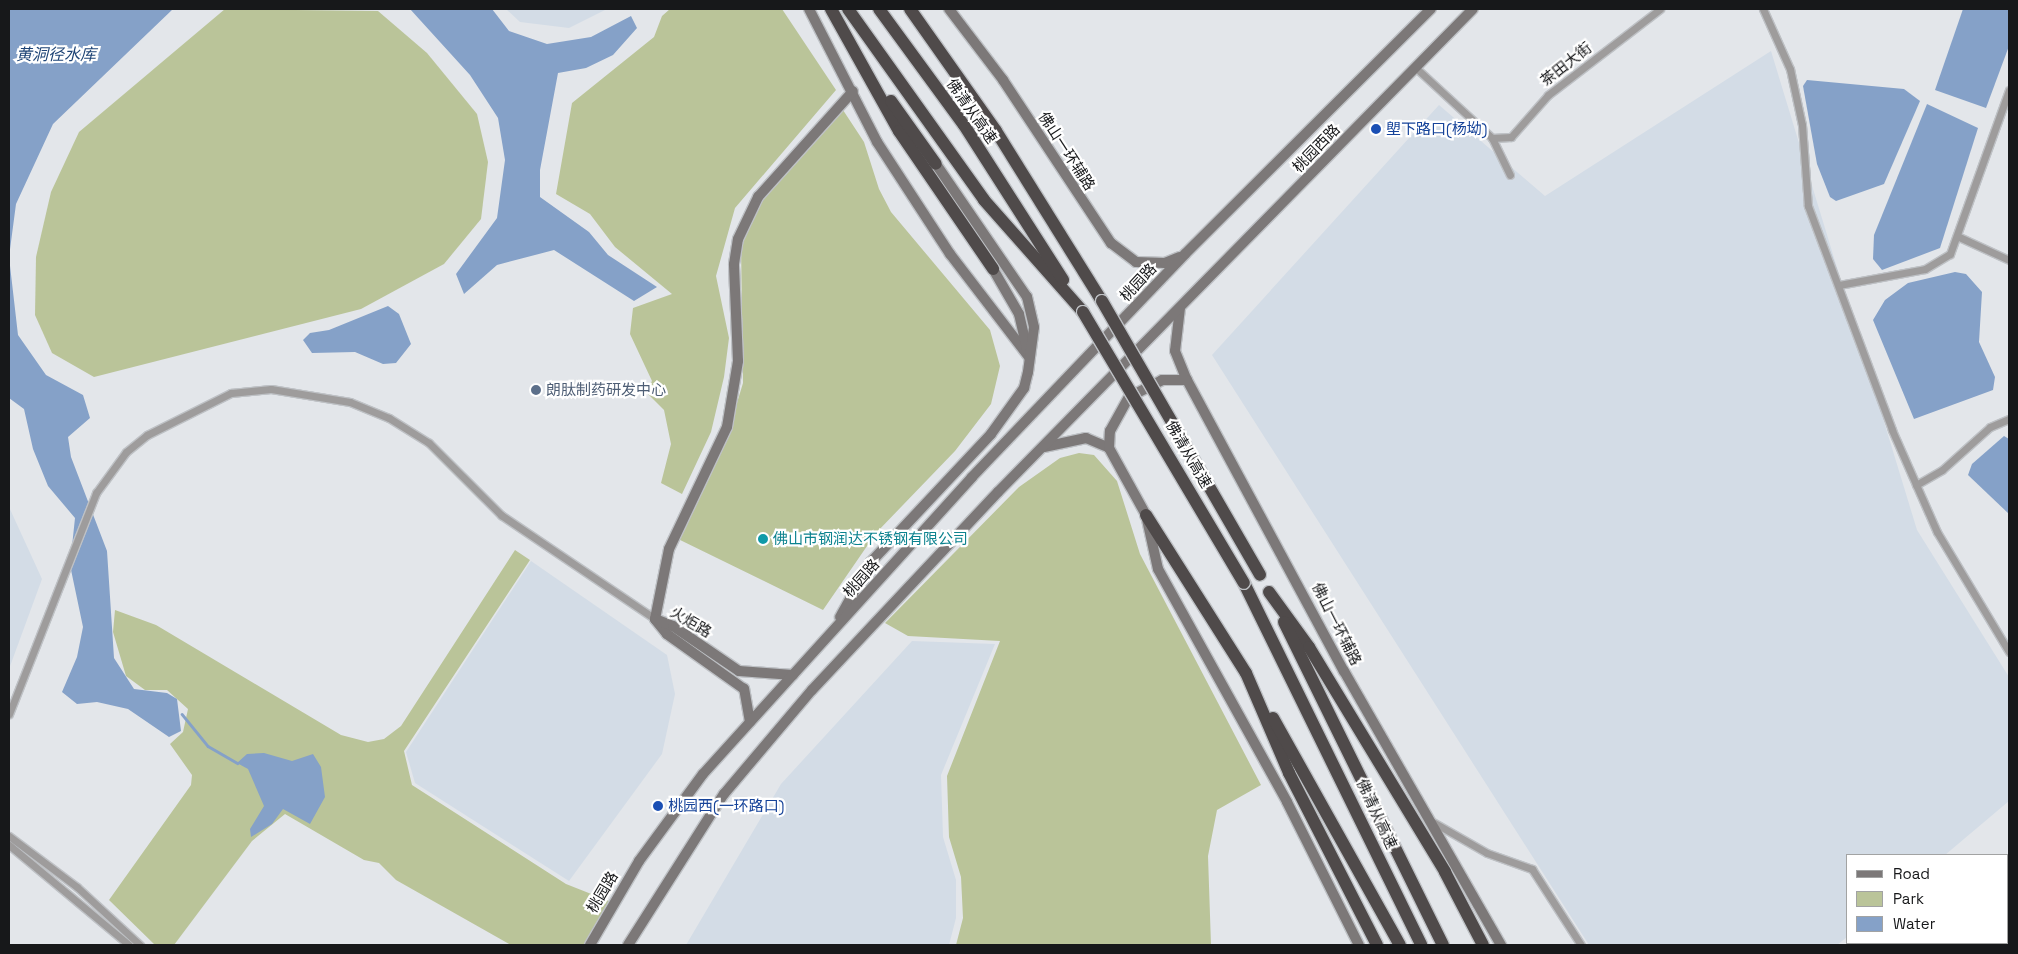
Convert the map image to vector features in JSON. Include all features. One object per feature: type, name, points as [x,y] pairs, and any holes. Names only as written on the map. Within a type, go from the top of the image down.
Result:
[{"type":"highway","points":[[831,9],[864,63],[936,164]]},
{"type":"highway","points":[[848,9],[984,200],[1083,312]]},
{"type":"highway","name":"佛清从高速","points":[[879,9],[964,126],[1083,312],[1244,583],[1420,945]]},
{"type":"highway","name":"佛清从高速","points":[[910,9],[996,131],[1102,302],[1260,575],[1443,945]]},
{"type":"highway","points":[[864,63],[899,131],[994,269]]},
{"type":"highway","points":[[1146,515],[1246,673],[1400,945]]},
{"type":"highway","points":[[1269,592],[1309,647],[1445,872],[1483,945]]},
{"type":"highway","points":[[1246,673],[1289,773],[1377,945]]},
{"type":"main road","points":[[809,9],[878,142],[950,254],[1029,358]]},
{"type":"main road","name":"佛山一环辅路","points":[[949,9],[1003,80],[1111,244],[1136,262],[1148,264],[1185,254]]},
{"type":"main road","name":"桃园西路","points":[[1185,254],[1431,9]]},
{"type":"main road","name":"桃园西路","points":[[1180,307],[1473,9]]},
{"type":"main road","points":[[655,619],[669,549],[727,428],[738,361],[734,264],[738,239],[758,197],[853,91]]},
{"type":"main road","points":[[831,633],[870,563],[1012,405],[1024,388],[1034,327],[1027,297],[936,164]]},
{"type":"main road","name":"桃园路","points":[[590,945],[639,861],[703,774],[972,477],[1185,254]]},
{"type":"main road","points":[[994,269],[1019,314],[1029,358]]},
{"type":"main road","points":[[628,945],[724,794],[812,690],[1043,447],[1180,307]]},
{"type":"main road","name":"佛山一环辅路","points":[[1180,307],[1175,351],[1187,380],[1344,671],[1501,945]]},
{"type":"main road","points":[[1187,380],[1162,380],[1129,397],[1110,431],[1109,448],[1146,515],[1158,569],[1287,802],[1359,945]]},
{"type":"main road","points":[[1043,447],[1086,438],[1109,448]]},
{"type":"main road","name":"火炬路","points":[[655,619],[673,626],[740,671],[793,675]]},
{"type":"main road","name":"火炬路","points":[[655,619],[667,634],[744,689],[750,722]]},
{"type":"street","name":"茶田大街","points":[[1492,138],[1512,137],[1548,95],[1660,9]]},
{"type":"street","points":[[1763,9],[1790,69],[1802,125],[1808,206],[1916,484],[1937,532],[2009,652]]},
{"type":"street","points":[[1416,68],[1492,138],[1510,175]]},
{"type":"street","points":[[1839,285],[1925,269],[1950,254],[2009,90]]},
{"type":"street","points":[[1957,236],[2009,260]]},
{"type":"street","points":[[9,714],[55,602],[83,519],[126,452],[178,415],[231,392],[271,389],[350,402],[389,418],[429,443],[501,515],[655,619]]},
{"type":"street","points":[[1916,484],[1942,470],[1990,427],[2009,419]]},
{"type":"street","points":[[1431,821],[1487,852],[1532,869],[1581,945]]},
{"type":"street","points":[[9,836],[77,887],[140,945]]},
{"type":"street","points":[[9,844],[129,945]]},
{"type":"shaded area","points":[[506,9],[607,9],[569,28],[520,22]]},
{"type":"shaded area","points":[[1771,51],[1917,530],[2009,677],[2009,801],[1946,854],[1846,854],[1846,938],[1837,945],[1589,945],[1212,355],[1439,105],[1545,196]]},
{"type":"shaded area","points":[[9,507],[42,579],[9,669]]},
{"type":"shaded area","points":[[531,561],[667,655],[675,694],[662,754],[569,881],[415,783],[406,752]]},
{"type":"shaded area","points":[[912,641],[995,644],[941,775],[943,837],[956,880],[956,918],[949,945],[686,945],[781,784]]},
{"type":"green space","points":[[225,9],[378,11],[427,53],[477,114],[488,162],[481,219],[444,264],[361,309],[94,377],[52,353],[35,315],[36,257],[51,192],[79,132]]},
{"type":"green space","points":[[670,9],[782,9],[836,90],[735,208],[716,276],[729,338],[724,377],[711,432],[682,494],[661,483],[671,444],[664,410],[645,391],[652,381],[630,334],[633,308],[672,294],[615,247],[590,214],[556,194],[572,103],[654,37],[662,16]]},
{"type":"green space","points":[[841,107],[864,142],[879,189],[891,212],[990,330],[1000,366],[991,404],[955,451],[876,533],[823,610],[676,538],[727,436],[743,383],[741,245],[760,198]]},
{"type":"green space","points":[[1079,453],[1094,455],[1117,481],[1140,554],[1261,785],[1217,810],[1208,856],[1211,945],[956,945],[963,918],[961,877],[949,837],[947,776],[1000,641],[908,636],[885,623],[1019,487],[1060,458]]},
{"type":"green space","points":[[515,550],[530,560],[404,751],[412,785],[566,884],[609,901],[585,945],[511,945],[396,880],[379,863],[364,860],[285,814],[252,841],[174,945],[155,945],[109,900],[191,785],[192,775],[170,744],[183,732],[188,709],[167,690],[145,690],[126,676],[113,632],[115,610],[156,625],[341,735],[368,742],[384,739],[401,726]]},
{"type":"water","name":"黄洞径水库","points":[[9,9],[173,9],[53,124],[16,204],[9,257]]},
{"type":"water","points":[[410,9],[492,9],[509,31],[547,44],[591,37],[631,16],[637,28],[613,55],[586,68],[558,73],[540,170],[540,197],[589,232],[608,255],[657,287],[634,301],[554,250],[497,265],[464,294],[456,274],[497,218],[505,160],[498,118],[470,75]]},
{"type":"water","points":[[1963,9],[2009,9],[2009,46],[1986,108],[1935,90]]},
{"type":"water","points":[[1807,80],[1904,89],[1920,101],[1884,184],[1836,201],[1830,197],[1817,164],[1803,86]]},
{"type":"water","points":[[1927,104],[1978,128],[1940,248],[1882,270],[1873,259],[1874,235]]},
{"type":"water","points":[[9,257],[18,335],[46,375],[83,395],[90,418],[68,437],[71,457],[107,551],[114,658],[134,689],[167,693],[177,699],[181,731],[169,737],[128,709],[97,702],[77,704],[62,692],[77,657],[83,627],[70,565],[75,518],[48,486],[33,449],[24,409],[9,398]]},
{"type":"water","points":[[1955,272],[1966,274],[1982,292],[1979,342],[1995,377],[1993,390],[1914,419],[1873,320],[1885,300],[1908,283]]},
{"type":"water","points":[[388,306],[399,314],[411,344],[396,363],[383,364],[355,352],[312,353],[303,340],[310,333],[329,330]]},
{"type":"water","points":[[2004,436],[2009,439],[2009,514],[1968,475],[1972,464]]},
{"type":"water","points":[[264,753],[292,761],[313,754],[321,767],[325,797],[310,824],[283,809],[272,824],[251,837],[250,829],[264,806],[248,769],[237,763],[247,754]]},
{"type":"waterway","points":[[182,714],[208,746],[237,763]]},
{"type":"place","name":"塱下路口(杨坳)","points":[[1376,129]]},
{"type":"place","name":"朗肽制药研发中心","points":[[536,390]]},
{"type":"place","name":"佛山市钢润达不锈钢有限公司","points":[[763,539]]},
{"type":"place","name":"桃园西(一环路口)","points":[[658,806]]}]
